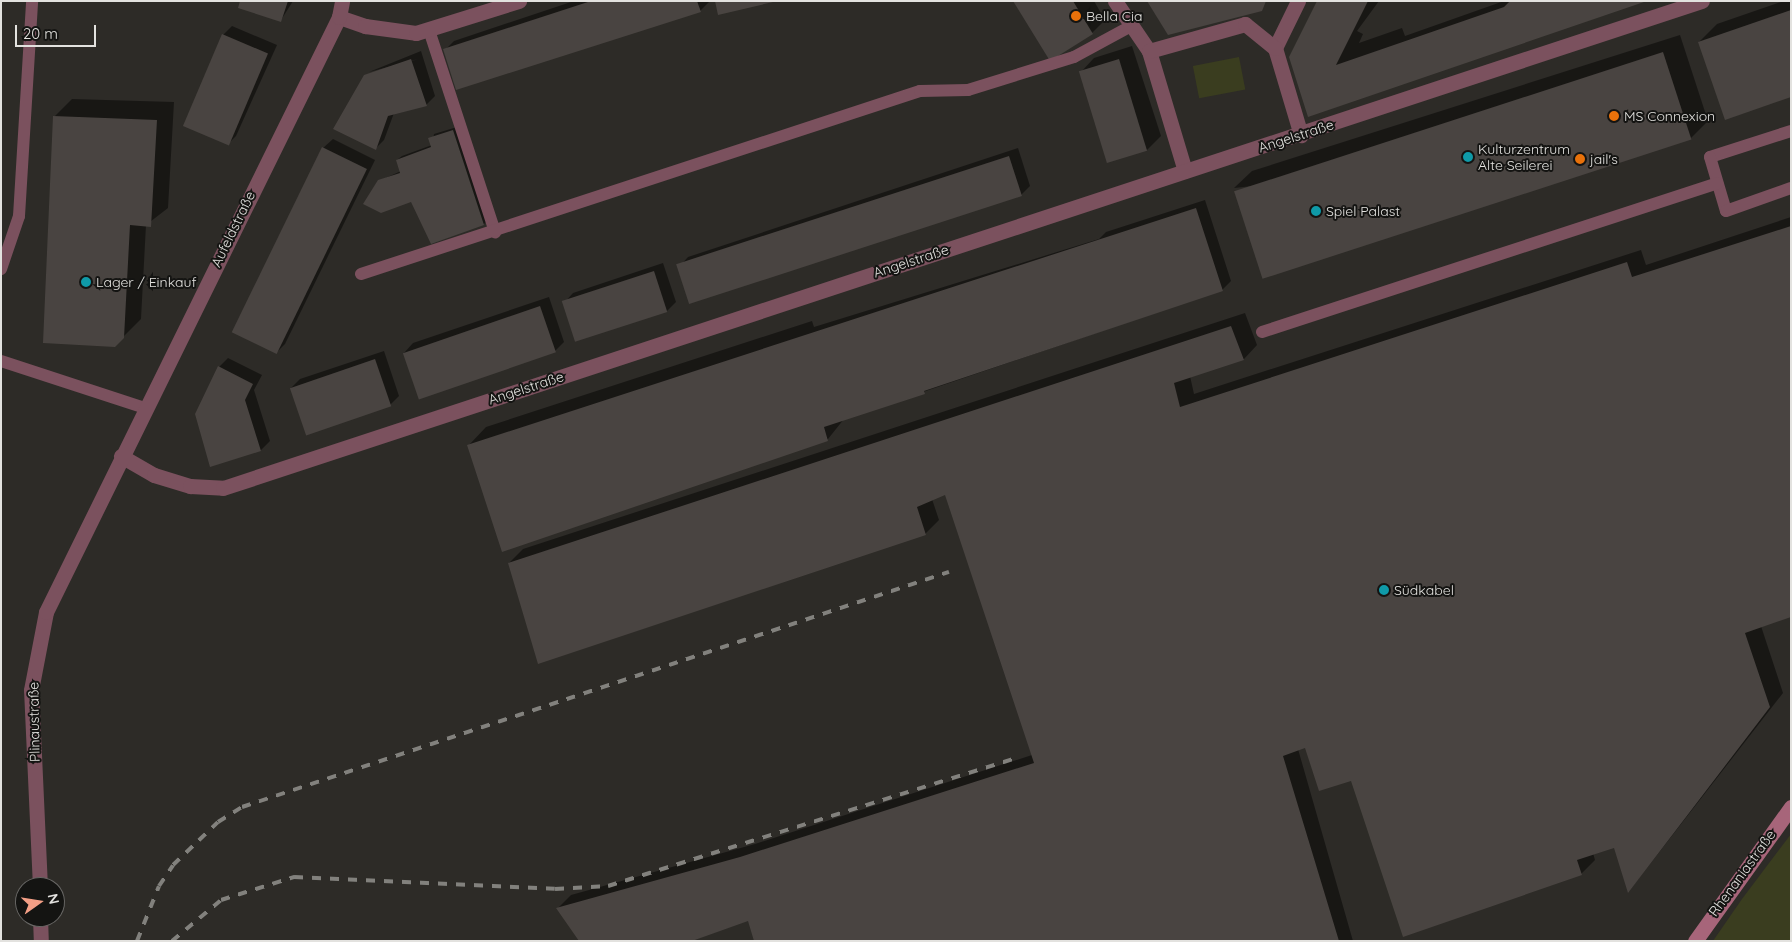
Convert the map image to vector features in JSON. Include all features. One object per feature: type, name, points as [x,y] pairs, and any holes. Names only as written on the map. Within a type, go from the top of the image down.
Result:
[{"type":"street","name":"Aufeldstraße","points":[[121,456],[338,16],[342,1]]},
{"type":"street","points":[[338,16],[364,26],[416,33],[519,1]]},
{"type":"street","points":[[1114,1],[1149,51],[1185,171]]},
{"type":"street","points":[[1275,48],[1298,1]]},
{"type":"street","name":"Angelstraße","points":[[121,456],[181,483],[223,488],[1702,1]]},
{"type":"street","points":[[1149,51],[1245,24],[1275,48],[1301,134]]},
{"type":"street","name":"Plinaustraße","points":[[39,877],[31,726],[34,662],[57,582],[121,456]]},
{"type":"street","name":"Rhenaniastraße","points":[[1695,941],[1791,807]]},
{"type":"street","points":[[40,927],[41,941]]},
{"type":"lane","points":[[1,269],[19,216],[32,1]]},
{"type":"lane","points":[[361,274],[495,232],[920,91],[968,90],[1074,57],[1131,26]]},
{"type":"lane","points":[[429,30],[495,232]]},
{"type":"lane","points":[[1791,131],[1710,157],[1726,211],[1791,188]]},
{"type":"lane","points":[[1262,332],[1718,183]]},
{"type":"lane","points":[[1,361],[145,408]]},
{"type":"green space","points":[[1239,57],[1245,89],[1199,98],[1193,66]]},
{"type":"green space","points":[[1791,834],[1791,941],[1713,941],[1742,899]]},
{"type":"building","points":[[240,1],[288,1],[281,22],[238,8]]},
{"type":"building","points":[[591,1],[697,1],[701,12],[456,90],[443,49]]},
{"type":"building","points":[[715,1],[773,1],[773,2],[718,15]]},
{"type":"building","points":[[1013,1],[1073,1],[1093,34],[1050,61]]},
{"type":"building","points":[[1147,1],[1266,1],[1262,11],[1168,35]]},
{"type":"building","points":[[1317,1],[1368,1],[1336,65],[1504,7],[1510,1],[1644,2],[1308,117],[1289,57]]},
{"type":"building","points":[[1791,10],[1791,97],[1725,120],[1698,42]]},
{"type":"building","points":[[222,34],[268,54],[229,146],[183,126]]},
{"type":"building","points":[[1663,52],[1691,139],[1263,279],[1234,191]]},
{"type":"building","points":[[411,59],[427,106],[388,116],[376,150],[333,129],[364,75]]},
{"type":"building","points":[[1119,59],[1147,151],[1107,163],[1079,71]]},
{"type":"building","name":"Lager / Einkauf","points":[[53,116],[157,120],[151,227],[130,225],[124,338],[115,347],[43,343]]},
{"type":"building","points":[[453,130],[484,225],[431,244],[411,202],[381,213],[363,204],[378,180],[400,173],[396,160],[431,147],[428,138]]},
{"type":"building","points":[[322,147],[367,169],[277,354],[232,332]]},
{"type":"building","points":[[1009,156],[1022,196],[689,304],[676,264]]},
{"type":"building","points":[[1196,208],[1223,291],[924,391],[925,394],[824,427],[828,441],[502,552],[467,445]]},
{"type":"building","name":"Südkabel","points":[[1791,226],[1791,617],[1745,633],[1770,707],[1628,893],[1614,848],[1577,860],[1582,875],[1403,937],[1351,781],[1319,791],[1305,748],[1283,756],[1339,941],[754,941],[748,921],[692,941],[579,941],[556,908],[740,857],[1034,763],[945,495],[917,507],[926,535],[538,664],[508,563],[1231,326],[1244,360],[1174,383],[1180,407],[1627,262],[1632,277]]},
{"type":"building","points":[[654,271],[667,312],[575,342],[562,301]]},
{"type":"building","points":[[540,306],[556,352],[419,400],[403,353]]},
{"type":"building","points":[[375,359],[391,406],[306,436],[290,388]]},
{"type":"building","points":[[218,366],[253,384],[245,400],[261,451],[210,467],[195,414]]},
{"type":"railway","points":[[137,941],[159,886],[173,865],[218,822],[242,807],[949,572]]},
{"type":"railway","points":[[172,941],[221,900],[294,877],[555,889],[608,886],[1013,759]]},
{"type":"place","name":"Bella Cia","points":[[1076,16]]},
{"type":"place","name":"MS Connexion","points":[[1614,116]]},
{"type":"place","name":"Kulturzentrum Alte Seilerei","points":[[1468,157]]},
{"type":"place","name":"jail's","points":[[1580,159]]},
{"type":"place","name":"Spiel Palast","points":[[1316,211]]},
{"type":"place","name":"Lager / Einkauf","points":[[86,282]]},
{"type":"place","name":"Südkabel","points":[[1384,590]]}]
